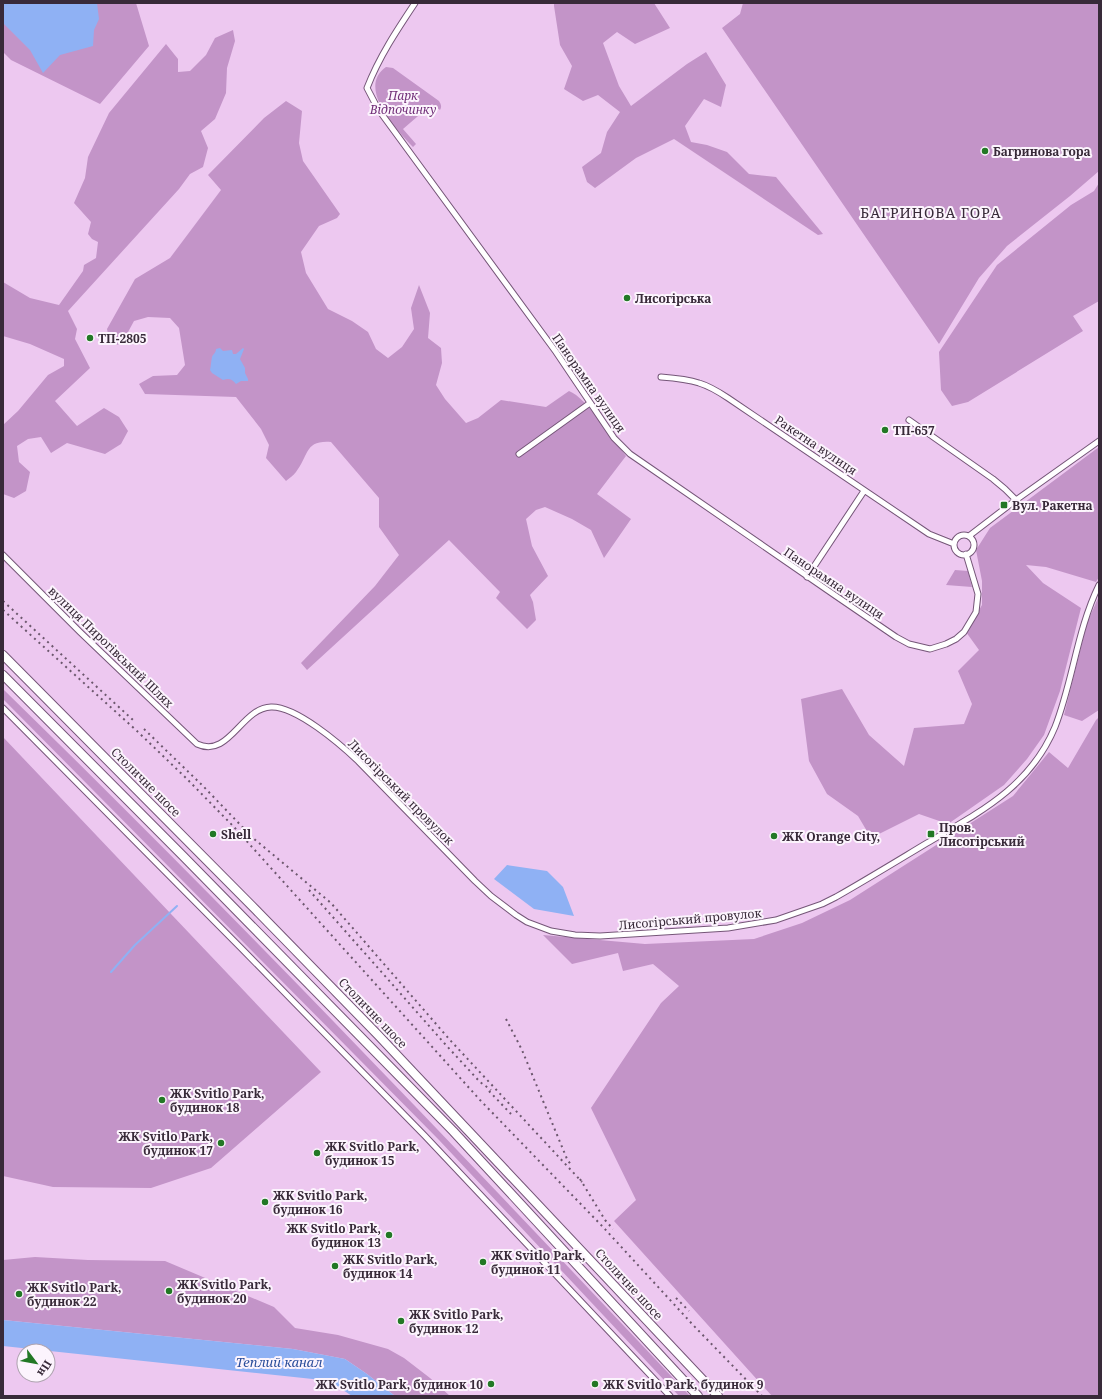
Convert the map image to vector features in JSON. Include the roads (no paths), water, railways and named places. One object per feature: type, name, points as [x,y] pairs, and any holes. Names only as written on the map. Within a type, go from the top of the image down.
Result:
[{"type":"highway","name":"Столичне шосе","points":[[3,655],[378,1035],[718,1396]]},
{"type":"highway","name":"Столичне шосе","points":[[3,675],[442,1120],[698,1396]]},
{"type":"street","name":"Панорамна вулиця","points":[[415,3],[376,66],[367,88],[378,109],[556,352],[614,438],[630,454],[807,577],[908,644],[930,649],[946,644],[956,639],[964,632],[976,612],[978,594],[966,554]]},
{"type":"street","name":"Ракетна вулиця","points":[[661,377],[700,383],[710,387],[929,534],[954,544]]},
{"type":"street","points":[[519,454],[590,403]]},
{"type":"street","points":[[909,420],[993,479],[1016,500]]},
{"type":"street","points":[[969,536],[972,540],[973,547],[971,551],[966,554],[958,552],[954,544],[956,539],[961,535],[969,536],[1016,500],[1099,441]]},
{"type":"street","points":[[807,577],[864,491]]},
{"type":"street","name":"вулиця Пирогівський Шлях","points":[[3,555],[192,740],[202,746],[209,747]]},
{"type":"street","name":"Лисогірський провулок","points":[[209,747],[222,743],[253,714],[260,710],[276,707],[293,713],[341,745],[491,896],[516,916],[551,931],[575,935],[600,936],[728,928],[776,920],[822,904],[836,897],[997,801],[1020,780],[1040,756],[1054,728],[1064,698],[1084,622],[1099,586]]},
{"type":"street","points":[[3,708],[425,1136],[670,1396]]},
{"type":"water","points":[[3,3],[97,3],[99,19],[94,30],[93,46],[60,55],[43,73],[30,50],[3,23]]},
{"type":"water","points":[[220,348],[223,351],[232,350],[233,354],[236,354],[243,348],[244,349],[240,359],[245,368],[248,381],[241,381],[236,384],[232,380],[223,380],[212,373],[210,370],[212,357],[216,352],[216,349]]},
{"type":"water","points":[[507,865],[547,871],[563,887],[574,916],[534,909],[494,879]]},
{"type":"water","name":"Теплий канал","points":[[3,1320],[293,1349],[345,1359],[395,1396],[352,1396],[337,1386],[322,1380],[56,1352],[56,1343],[16,1343],[16,1347],[3,1346]]},
{"type":"waterway","points":[[111,972],[135,945],[177,906]]},
{"type":"railway","points":[[3,601],[133,720]]},
{"type":"railway","points":[[3,610],[137,731],[234,827],[480,1100],[603,1227],[694,1326],[762,1396]]},
{"type":"railway","points":[[144,729],[203,786],[253,838],[331,903],[450,1040],[582,1182]]},
{"type":"railway","points":[[309,890],[445,1044],[480,1082],[491,1090]]},
{"type":"railway","points":[[506,1019],[522,1050],[567,1159],[571,1165]]},
{"type":"railway","points":[[489,1091],[511,1114]]},
{"type":"railway","points":[[580,1179],[605,1220],[613,1229]]},
{"type":"railway","points":[[676,1298],[689,1311]]},
{"type":"place","name":"Багринова гора","points":[[985,151]]},
{"type":"place","name":"Лисогірська","points":[[627,298]]},
{"type":"place","name":"ТП-2805","points":[[90,338]]},
{"type":"place","name":"ТП-657","points":[[885,430]]},
{"type":"place","name":"Вул. Ракетна","points":[[1004,505]]},
{"type":"place","name":"Shell","points":[[213,834]]},
{"type":"place","name":"Пров. Лисогірський","points":[[931,834]]},
{"type":"place","name":"ЖК Orange City,","points":[[774,836]]},
{"type":"place","name":"ЖК Svitlo Park, будинок 18","points":[[162,1100]]},
{"type":"place","name":"ЖК Svitlo Park, будинок 17","points":[[221,1143]]},
{"type":"place","name":"ЖК Svitlo Park, будинок 15","points":[[317,1153]]},
{"type":"place","name":"ЖК Svitlo Park, будинок 16","points":[[265,1202]]},
{"type":"place","name":"ЖК Svitlo Park, будинок 13","points":[[389,1235]]},
{"type":"place","name":"ЖК Svitlo Park, будинок 11","points":[[483,1262]]},
{"type":"place","name":"ЖК Svitlo Park, будинок 14","points":[[335,1266]]},
{"type":"place","name":"ЖК Svitlo Park, будинок 20","points":[[169,1291]]},
{"type":"place","name":"ЖК Svitlo Park, будинок 22","points":[[19,1294]]},
{"type":"place","name":"ЖК Svitlo Park, будинок 12","points":[[401,1321]]},
{"type":"place","name":"ЖК Svitlo Park, будинок 10","points":[[491,1384]]},
{"type":"place","name":"ЖК Svitlo Park, будинок 9","points":[[595,1384]]},
{"type":"district","name":"БАГРИНОВА ГОРА","points":[[931,212]]},
{"type":"park label","name":"Парк Відпочинку","points":[[403,102]]}]
